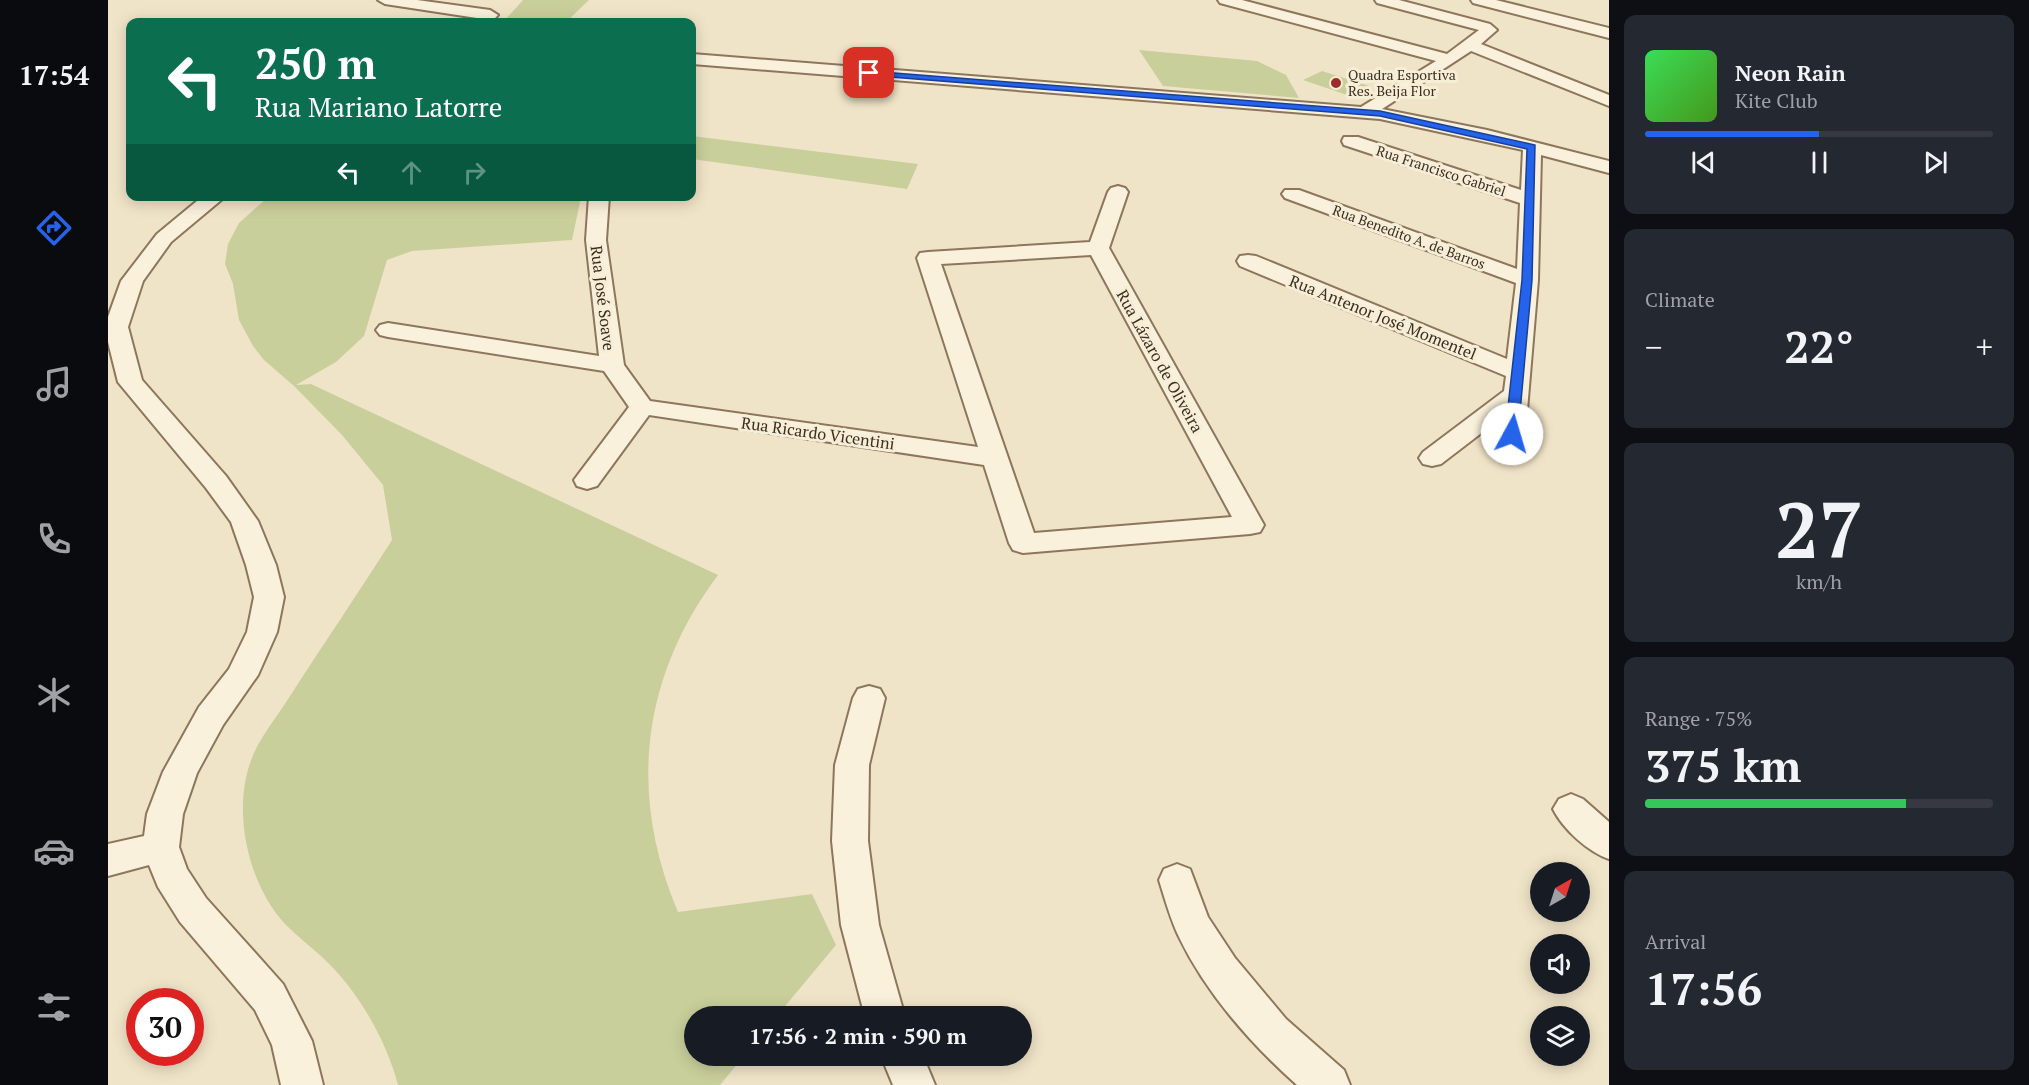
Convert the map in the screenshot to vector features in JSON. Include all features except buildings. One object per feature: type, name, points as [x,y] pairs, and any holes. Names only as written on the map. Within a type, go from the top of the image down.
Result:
[{"type":"street","points":[[385,0],[490,15]]},
{"type":"street","points":[[1225,0],[1450,60]]},
{"type":"street","points":[[1365,112],[1450,60],[1489,30],[1382,0]]},
{"type":"street","points":[[1478,0],[1609,33]]},
{"type":"street","points":[[1470,45],[1609,101]]},
{"type":"street","points":[[696,59],[1365,112],[1429,123],[1609,167]]},
{"type":"street","name":"Rua Francisco Gabriel","points":[[1351,141],[1531,200]]},
{"type":"street","points":[[1512,434],[1527,280],[1532,147]]},
{"type":"street","points":[[995,458],[928,258],[1098,248],[1118,192]]},
{"type":"street","name":"Rua Benedito A. de Barros","points":[[1292,194],[1527,280]]},
{"type":"street","points":[[210,201],[164,238],[132,281],[116,327],[119,385],[216,482],[244,521],[261,565],[269,597],[262,632],[242,675],[211,716],[180,772],[165,814],[161,847],[171,876],[193,910],[269,997],[292,1041],[302,1085]]},
{"type":"street","name":"Rua José Soave","points":[[599,201],[596,240],[612,365],[642,407]]},
{"type":"street","name":"Rua Lázaro de Oliveira","points":[[995,458],[1023,543],[1250,525],[1098,248]]},
{"type":"street","name":"Rua Antenor José Momentel","points":[[1248,261],[1517,383]]},
{"type":"street","points":[[387,330],[612,365]]},
{"type":"street","points":[[1432,458],[1517,383]]},
{"type":"street","points":[[587,480],[642,407]]},
{"type":"street","name":"Rua Ricardo Vicentini","points":[[642,407],[995,458]]},
{"type":"street","points":[[869,698],[852,765],[849,841],[860,925],[882,1006]]},
{"type":"street","points":[[1571,809],[1609,844]]},
{"type":"street","points":[[108,860],[161,847]]},
{"type":"street","points":[[1177,880],[1194,927],[1226,976],[1268,1027],[1329,1085]]},
{"type":"street","points":[[906,1066],[914,1085]]},
{"type":"green space","points":[[523,0],[589,0],[570,18],[507,18]]},
{"type":"green space","points":[[1139,50],[1257,61],[1286,75],[1299,98],[1163,86]]},
{"type":"green space","name":"Quadra Esportiva Res. Beija Flor","points":[[1322,71],[1369,86],[1350,96],[1303,80]]},
{"type":"green space","points":[[696,136],[918,164],[907,189],[696,160]]},
{"type":"green space","points":[[264,201],[580,201],[572,240],[412,251],[387,260],[364,336],[336,362],[296,385],[311,384],[718,575],[692,614],[672,655],[658,696],[650,738],[648,781],[652,824],[662,868],[678,912],[812,894],[836,945],[785,1006],[684,1006],[684,1066],[736,1066],[720,1085],[398,1085],[386,1050],[358,999],[335,970],[285,924],[272,907],[252,866],[246,843],[243,796],[247,774],[254,753],[266,731],[392,540],[383,485],[342,435],[294,386],[264,360],[253,346],[239,320],[233,284],[225,264],[228,244],[239,223]]},
{"type":"place","name":"Quadra Esportiva Res. Beija Flor","points":[[1336,83]]},
{"type":"route","points":[[869,73],[1380,114],[1487,135],[1532,147],[1527,280],[1512,434]]}]
